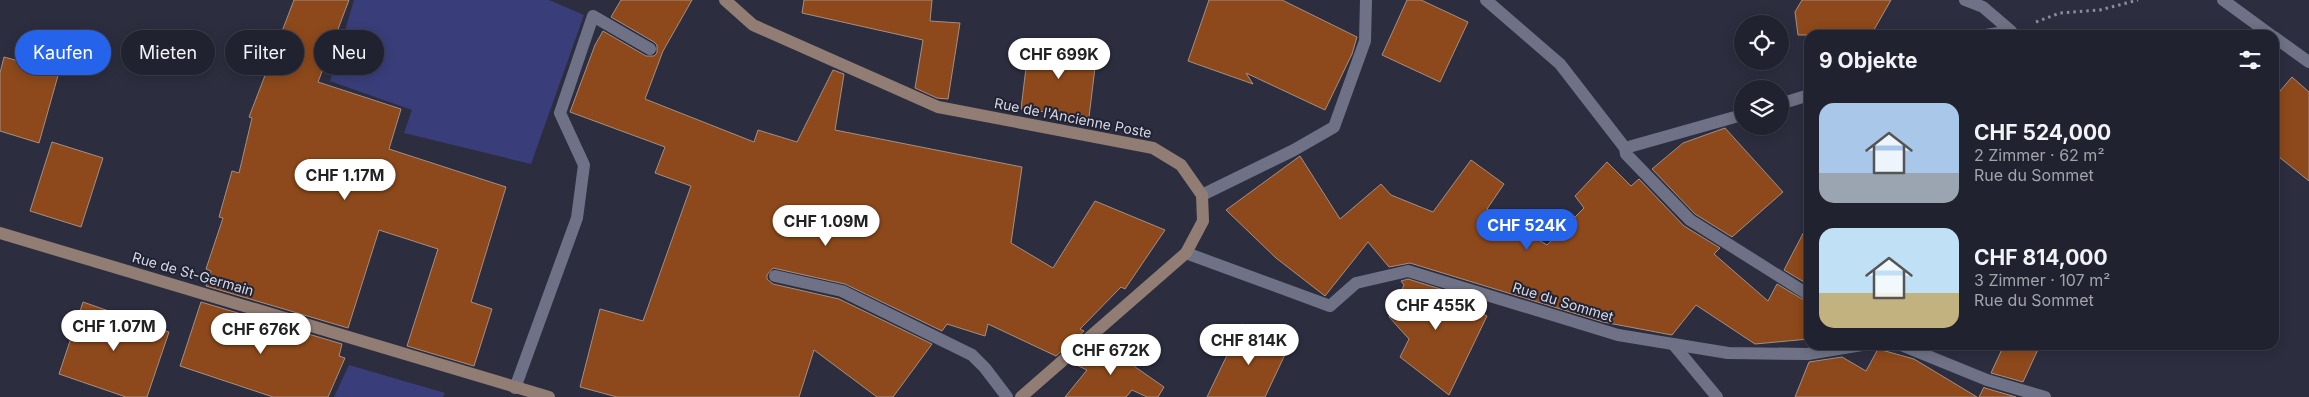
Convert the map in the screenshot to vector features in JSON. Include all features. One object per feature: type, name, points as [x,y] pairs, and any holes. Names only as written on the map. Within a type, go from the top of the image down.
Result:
[{"type":"street","name":"Rue de l'Ancienne Poste","points":[[725,0],[753,25],[938,107],[1153,148],[1181,165],[1202,195]]},
{"type":"street","points":[[1021,397],[1186,253],[1203,221],[1202,195],[1294,150],[1334,128],[1364,41],[1366,0]]},
{"type":"street","points":[[1486,0],[1560,64],[1624,148],[1626,154],[1690,220],[1804,292]]},
{"type":"street","points":[[1965,0],[1982,7],[2012,30]]},
{"type":"street","points":[[2223,0],[2265,30]]},
{"type":"street","points":[[516,388],[577,218],[584,165],[560,113],[593,16],[650,49]]},
{"type":"street","points":[[2279,40],[2309,62]]},
{"type":"street","points":[[1789,101],[1804,97]]},
{"type":"street","points":[[1624,148],[1734,118]]},
{"type":"street","name":"Rue de St-Germain","points":[[0,233],[549,397]]},
{"type":"street","name":"Rue du Sommet","points":[[1186,253],[1330,306],[1356,283],[1408,271],[1618,335],[1728,353],[1808,354],[1832,350]]},
{"type":"street","points":[[775,276],[842,291],[972,355],[985,368],[1006,397]]},
{"type":"street","points":[[1673,344],[1717,397]]},
{"type":"street","points":[[1913,350],[1987,380],[2045,397]]},
{"type":"path","points":[[2012,30],[2060,13],[2100,10],[2138,0]]},
{"type":"shaded area","points":[[354,0],[549,0],[584,15],[531,164],[404,133],[412,110],[330,81],[332,75],[384,75],[384,30],[345,30]]},
{"type":"shaded area","points":[[349,365],[445,393],[443,397],[334,397]]},
{"type":"building","points":[[294,0],[349,0],[338,30],[314,30],[314,75],[321,75],[318,82],[401,109],[389,149],[506,187],[471,302],[492,309],[474,366],[407,346],[438,249],[379,230],[348,328],[206,286],[211,271],[206,269],[223,218],[219,217],[232,171],[239,173],[252,118],[249,117],[265,75],[304,75],[304,30],[282,30]]},
{"type":"building","points":[[621,0],[692,0],[663,51],[645,99],[754,142],[758,130],[797,142],[833,70],[844,74],[835,130],[1022,167],[1011,243],[1053,268],[1095,201],[1165,230],[1125,289],[1121,287],[1080,329],[1084,331],[1056,356],[988,324],[985,336],[947,324],[942,331],[845,284],[773,268],[767,275],[767,279],[773,284],[839,299],[932,344],[893,397],[877,397],[814,350],[799,397],[617,397],[580,387],[600,309],[643,321],[691,186],[655,173],[665,147],[570,112],[595,45],[603,31],[646,56],[654,56],[657,53],[657,45],[654,42],[611,17]]},
{"type":"building","points":[[804,0],[932,0],[930,21],[960,23],[948,99],[937,98],[915,88],[923,40],[802,13]]},
{"type":"building","points":[[1209,0],[1282,0],[1357,37],[1352,54],[1325,110],[1246,73],[1253,84],[1188,61]]},
{"type":"building","points":[[1407,0],[1421,0],[1468,22],[1440,82],[1382,55]]},
{"type":"building","points":[[1802,0],[1891,0],[1874,30],[1804,30],[1804,35],[1798,35],[1795,12]]},
{"type":"building","points":[[1029,43],[1097,51],[1089,117],[1021,109]]},
{"type":"building","points":[[4,57],[15,60],[15,75],[58,75],[39,143],[0,131],[0,73]]},
{"type":"building","points":[[2292,77],[2309,92],[2309,181],[2279,157],[2279,92]]},
{"type":"building","points":[[1725,128],[1783,192],[1732,237],[1695,214],[1652,169],[1683,143]]},
{"type":"building","points":[[52,142],[103,158],[81,227],[30,211]]},
{"type":"building","points":[[1300,156],[1340,219],[1381,184],[1391,195],[1433,212],[1471,160],[1504,184],[1487,209],[1547,245],[1584,208],[1575,196],[1607,162],[1631,186],[1639,179],[1684,226],[1720,248],[1714,254],[1768,301],[1777,284],[1804,300],[1804,339],[1755,344],[1696,305],[1672,335],[1603,322],[1410,263],[1389,267],[1368,242],[1325,296],[1276,258],[1226,210]]},
{"type":"building","points":[[1804,232],[1804,282],[1784,270]]},
{"type":"building","points":[[1408,279],[1473,299],[1471,308],[1487,316],[1449,395],[1400,357],[1409,339],[1389,317],[1404,285],[1401,281]]},
{"type":"building","points":[[83,302],[169,332],[147,397],[126,397],[59,374]]},
{"type":"building","points":[[201,302],[342,344],[339,356],[345,358],[328,397],[273,397],[180,366]]},
{"type":"building","points":[[1242,324],[1289,346],[1265,397],[1207,397]]},
{"type":"building","points":[[1098,341],[1164,387],[1158,397],[1147,397],[1132,390],[1126,397],[1065,397],[1087,370],[1072,363]]},
{"type":"building","points":[[1877,350],[1882,350],[1914,359],[1977,397],[1795,397],[1809,362],[1842,357],[1866,371]]},
{"type":"building","points":[[2002,350],[2038,350],[2023,382],[1991,373]]},
{"type":"building","points":[[1985,388],[2016,397],[1979,397]]}]
